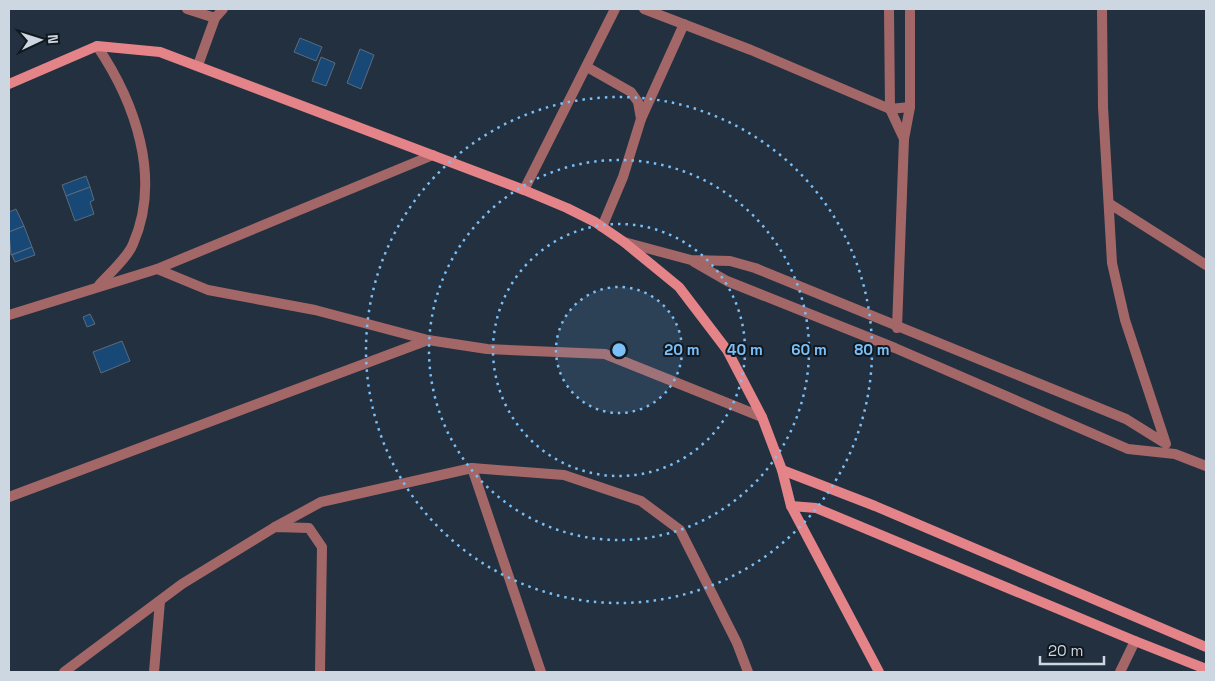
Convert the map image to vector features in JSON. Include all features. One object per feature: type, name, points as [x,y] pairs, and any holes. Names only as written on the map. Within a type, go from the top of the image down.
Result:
[{"type":"street","points":[[187,9],[200,11],[215,18]]},
{"type":"street","points":[[198,65],[215,18],[223,9]]},
{"type":"street","points":[[524,190],[615,9]]},
{"type":"street","points":[[644,9],[890,109],[910,107]]},
{"type":"street","points":[[889,9],[890,109],[904,139]]},
{"type":"street","points":[[897,328],[904,139],[910,107],[910,9]]},
{"type":"street","points":[[1102,9],[1103,107],[1112,263],[1126,320],[1156,409],[1163,442]]},
{"type":"street","points":[[602,227],[622,178],[641,119],[684,24]]},
{"type":"street","points":[[97,46],[116,73],[130,105],[143,148],[145,199],[133,245],[99,286]]},
{"type":"street","points":[[9,84],[97,46],[160,52],[524,190],[602,227],[624,242],[679,287],[727,350],[762,417],[782,470],[791,506],[879,672]]},
{"type":"street","points":[[587,67],[631,92],[638,102],[641,119]]},
{"type":"street","points":[[9,315],[157,269],[433,155]]},
{"type":"street","points":[[1110,204],[1206,265]]},
{"type":"street","points":[[624,242],[691,260],[730,261],[755,268],[897,328],[1126,419],[1163,442],[1175,454]]},
{"type":"street","points":[[691,260],[728,281],[895,348],[1128,449],[1175,454],[1206,466]]},
{"type":"street","points":[[157,269],[208,290],[315,310],[428,340],[487,349],[605,354],[762,417]]},
{"type":"street","points":[[9,497],[428,340]]},
{"type":"street","points":[[472,468],[541,672]]},
{"type":"street","points":[[64,672],[182,584],[275,526],[321,502],[472,468],[564,475],[641,501],[680,530],[737,643],[748,672]]},
{"type":"street","points":[[782,470],[875,506],[1206,646]]},
{"type":"street","points":[[791,506],[816,508],[1134,641],[1206,669]]},
{"type":"street","points":[[275,526],[309,528],[322,547],[320,672]]},
{"type":"street","points":[[154,672],[160,601]]},
{"type":"street","points":[[1120,672],[1134,641]]},
{"type":"building","points":[[300,38],[322,47],[316,61],[294,52]]},
{"type":"building","points":[[360,49],[374,55],[361,89],[347,83]]},
{"type":"building","points":[[321,57],[335,63],[326,86],[312,81]]},
{"type":"building","points":[[86,176],[90,187],[66,196],[62,185]]},
{"type":"building","points":[[90,187],[94,200],[90,202],[94,214],[75,221],[66,196]]},
{"type":"building","points":[[16,209],[24,226],[9,232],[9,212]]},
{"type":"building","points":[[24,226],[32,247],[11,255],[9,232]]},
{"type":"building","points":[[32,247],[35,255],[15,262],[12,255]]},
{"type":"building","points":[[90,314],[95,324],[87,327],[83,317]]},
{"type":"building","points":[[122,341],[130,361],[101,373],[93,352]]}]
